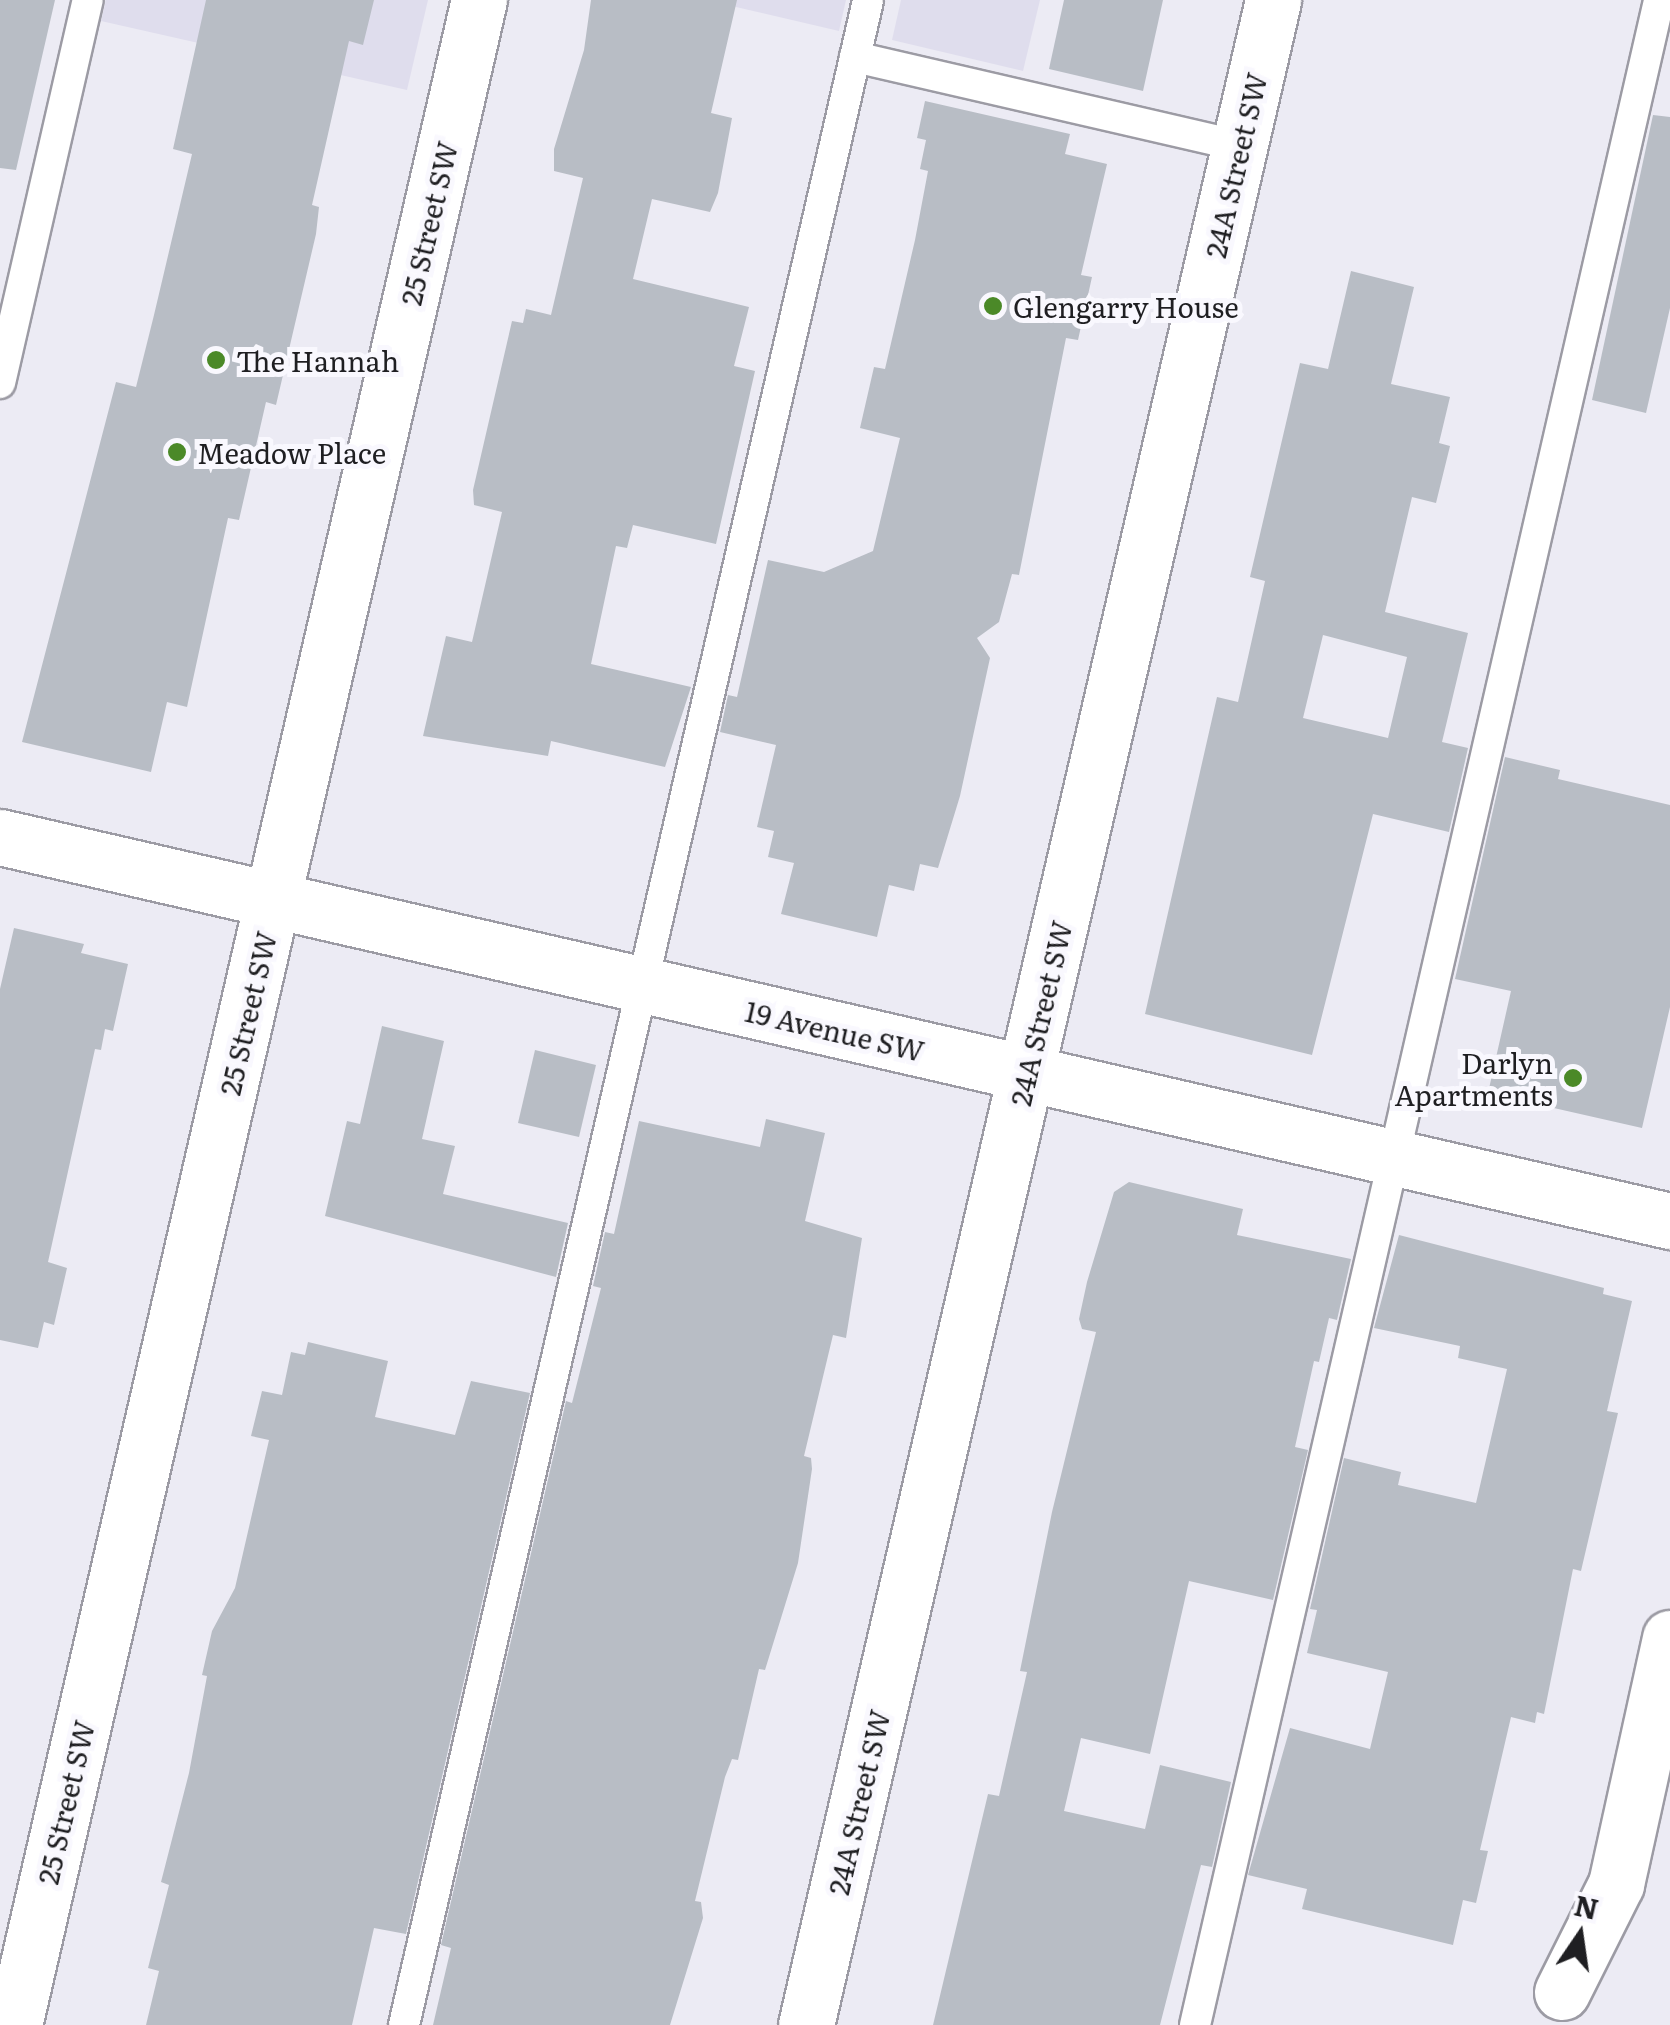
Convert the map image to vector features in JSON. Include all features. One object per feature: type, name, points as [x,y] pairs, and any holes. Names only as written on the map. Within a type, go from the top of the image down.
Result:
[{"type":"street","name":"25 Street SW","points":[[14,2025],[480,0]]},
{"type":"street","name":"24A Street SW","points":[[806,2025],[1273,0]]},
{"type":"street","name":"19 Avenue SW","points":[[0,837],[1396,1162],[1670,1222]]},
{"type":"street","points":[[1562,1992],[1616,1884],[1670,1638]]},
{"type":"lane","points":[[0,383],[88,0]]},
{"type":"lane","points":[[404,2025],[868,0]]},
{"type":"lane","points":[[1195,2025],[1608,271],[1659,0]]},
{"type":"lane","points":[[856,57],[1239,146]]},
{"type":"shaded area","points":[[106,0],[428,0],[407,90],[101,21]]},
{"type":"shaded area","points":[[706,0],[846,0],[839,31]]},
{"type":"shaded area","points":[[901,0],[1040,0],[1023,71],[892,40]]},
{"type":"building","points":[[0,0],[55,0],[16,170],[0,168]]},
{"type":"building","points":[[206,0],[374,0],[363,45],[349,41],[312,205],[319,207],[316,234],[276,405],[266,402],[239,520],[228,518],[187,707],[167,702],[151,772],[22,742],[116,382],[136,387],[154,315],[192,154],[173,149]]},
{"type":"building","points":[[591,0],[737,0],[711,113],[732,118],[718,193],[710,212],[652,199],[633,279],[749,307],[734,366],[755,371],[716,544],[633,525],[627,548],[616,546],[591,664],[691,687],[665,767],[551,741],[548,756],[423,736],[446,636],[472,642],[502,512],[474,505],[473,490],[512,321],[523,323],[526,309],[551,315],[583,178],[554,171],[554,149],[584,50]]},
{"type":"building","points":[[1064,0],[1163,0],[1143,91],[1049,69]]},
{"type":"building","points":[[925,101],[1070,134],[1065,154],[1107,164],[1081,275],[1092,277],[1078,340],[1066,338],[1019,575],[1012,574],[999,622],[977,638],[990,658],[960,796],[938,868],[920,864],[914,891],[889,885],[877,937],[781,914],[794,863],[768,857],[774,831],[757,827],[776,745],[720,732],[728,695],[737,697],[768,560],[824,572],[873,551],[900,438],[860,428],[874,367],[885,369],[915,240],[928,171],[920,169],[926,140],[917,138]]},
{"type":"building","points":[[1653,115],[1670,117],[1670,308],[1646,413],[1592,400]]},
{"type":"building","points":[[1351,271],[1414,287],[1391,384],[1450,397],[1439,443],[1450,446],[1436,503],[1412,497],[1385,612],[1468,633],[1442,742],[1468,748],[1449,832],[1373,814],[1312,1055],[1145,1014],[1217,697],[1238,702],[1265,581],[1250,577],[1300,363],[1328,369]],"holes":[[[1323,635],[1407,657],[1388,738],[1303,718]]]},
{"type":"building","points":[[1505,757],[1560,770],[1558,779],[1670,805],[1670,1007],[1642,1128],[1488,1093],[1511,991],[1455,979]]},
{"type":"building","points":[[14,928],[84,944],[81,953],[128,964],[113,1031],[105,1029],[101,1050],[95,1049],[48,1262],[67,1268],[54,1325],[44,1322],[38,1348],[0,1340],[0,989]]},
{"type":"building","points":[[382,1026],[444,1041],[422,1139],[455,1146],[443,1194],[568,1223],[556,1277],[325,1216],[347,1121],[360,1124]]},
{"type":"building","points":[[535,1050],[596,1065],[579,1137],[518,1123]]},
{"type":"building","points":[[766,1119],[825,1133],[805,1221],[862,1238],[846,1338],[833,1335],[804,1456],[811,1458],[812,1469],[798,1563],[765,1670],[759,1669],[738,1760],[732,1759],[725,1777],[695,1901],[701,1902],[703,1918],[670,2025],[433,2025],[451,1948],[441,1945],[566,1401],[572,1403],[601,1288],[593,1286],[605,1232],[614,1234],[639,1121],[760,1147]]},
{"type":"building","points":[[1129,1182],[1243,1209],[1237,1235],[1351,1259],[1337,1320],[1329,1318],[1319,1362],[1314,1361],[1295,1447],[1308,1450],[1273,1600],[1189,1581],[1150,1754],[1081,1738],[1064,1811],[1145,1829],[1160,1765],[1231,1782],[1212,1867],[1201,1865],[1160,2025],[933,2025],[988,1794],[999,1796],[1027,1672],[1020,1671],[1052,1512],[1096,1332],[1082,1329],[1079,1319],[1087,1282],[1114,1192]]},
{"type":"building","points":[[1399,1235],[1604,1288],[1603,1294],[1632,1301],[1607,1411],[1618,1413],[1581,1571],[1573,1569],[1544,1714],[1537,1712],[1535,1723],[1511,1717],[1480,1850],[1488,1851],[1476,1903],[1463,1900],[1453,1945],[1302,1909],[1307,1889],[1248,1875],[1290,1728],[1370,1749],[1388,1672],[1307,1653],[1317,1610],[1310,1609],[1344,1458],[1401,1472],[1398,1485],[1476,1503],[1507,1369],[1458,1358],[1460,1346],[1374,1328]]},
{"type":"building","points":[[308,1342],[388,1361],[375,1417],[455,1435],[471,1381],[530,1393],[406,1934],[374,1928],[352,2025],[146,2025],[159,1971],[148,1968],[169,1885],[161,1882],[189,1773],[207,1676],[202,1675],[212,1631],[235,1588],[269,1440],[251,1436],[262,1391],[282,1395],[291,1352],[305,1355]]},
{"type":"place","name":"Glengarry House","points":[[993,306]]},
{"type":"place","name":"The Hannah","points":[[216,360]]},
{"type":"place","name":"Meadow Place","points":[[177,452]]},
{"type":"place","name":"Darlyn Apartments","points":[[1573,1078]]}]
